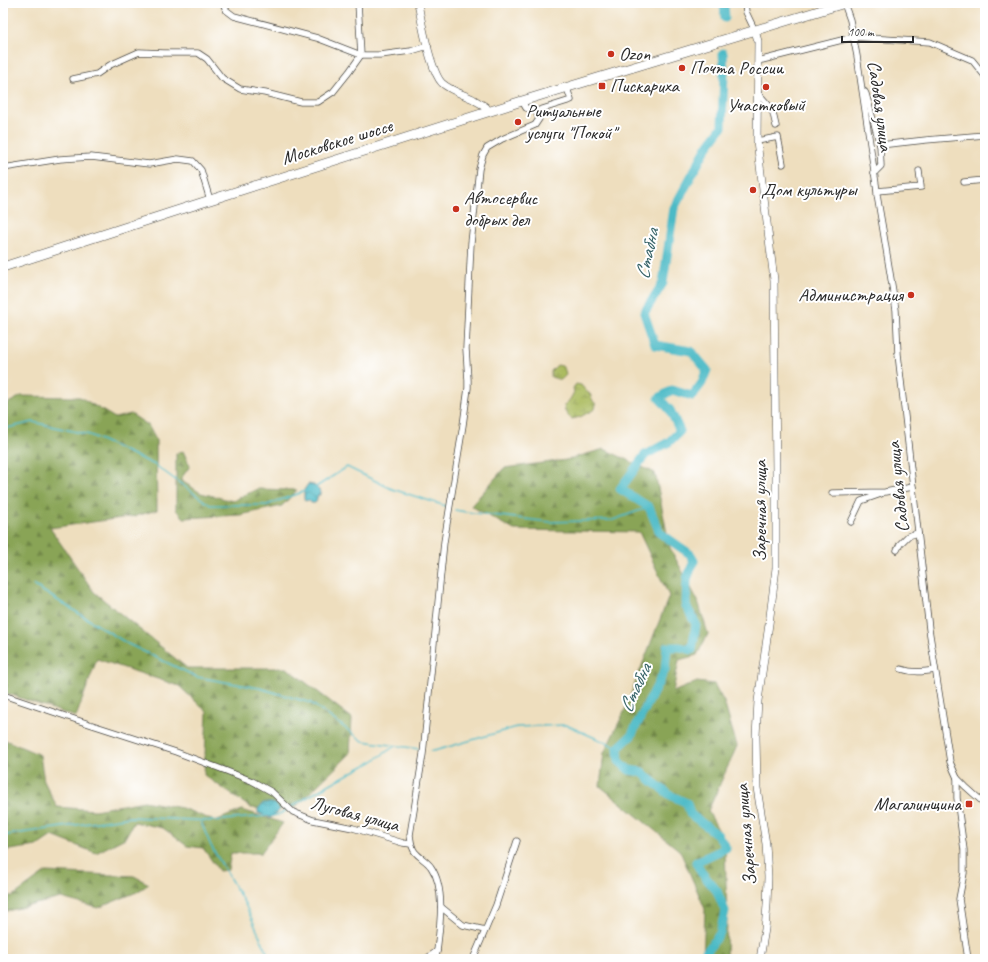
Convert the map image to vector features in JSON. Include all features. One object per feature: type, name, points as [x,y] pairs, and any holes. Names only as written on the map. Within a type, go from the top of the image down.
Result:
[{"type":"main road","points":[[751,32],[844,3]]},
{"type":"main road","name":"Московское шоссе","points":[[3,267],[522,101],[751,32]]},
{"type":"street","points":[[223,3],[226,10],[234,16],[317,38],[361,56],[412,51],[428,46]]},
{"type":"street","points":[[73,79],[97,74],[110,65],[139,52],[198,53],[207,59],[222,78],[240,88],[301,102],[318,102],[333,92],[361,56],[358,3]]},
{"type":"street","points":[[418,3],[437,76],[443,84],[486,107],[489,112]]},
{"type":"street","points":[[745,3],[751,32]]},
{"type":"street","name":"Садовая улица","points":[[844,3],[854,37],[877,195],[896,310],[898,354],[929,629],[950,762],[957,778],[966,788],[985,804]]},
{"type":"street","name":"Заречная улица","points":[[751,32],[758,41],[758,141],[774,280],[776,475],[776,568],[758,701],[756,736],[757,788],[766,844],[768,877],[765,929],[760,959]]},
{"type":"street","points":[[758,61],[854,37],[930,42],[972,60],[985,76]]},
{"type":"street","points":[[522,101],[526,108],[536,111],[571,100],[567,88]]},
{"type":"street","points":[[862,89],[866,94],[880,145],[881,166],[874,173]]},
{"type":"street","points":[[758,93],[772,109],[776,126]]},
{"type":"street","points":[[436,959],[441,903],[436,876],[431,866],[415,852],[411,844],[410,835],[423,754],[444,542],[468,388],[466,348],[471,250],[478,169],[487,148],[502,139],[535,125],[539,119],[536,111]]},
{"type":"street","name":"Садовая улица","points":[[880,145],[985,135]]},
{"type":"street","points":[[758,141],[778,137],[783,164]]},
{"type":"street","points":[[3,168],[60,159],[91,157],[149,164],[178,159],[193,162],[201,170],[210,200]]},
{"type":"street","points":[[877,191],[921,187],[920,171]]},
{"type":"street","points":[[964,182],[985,180]]},
{"type":"street","points":[[832,493],[884,492],[913,487]]},
{"type":"street","points":[[852,522],[861,501],[884,492]]},
{"type":"street","points":[[898,550],[900,544],[908,536],[918,532]]},
{"type":"street","points":[[901,669],[909,672],[935,670]]},
{"type":"street","name":"Луговая улица","points":[[3,695],[176,752],[252,781],[272,792],[291,811],[313,820],[353,828],[411,844]]},
{"type":"street","name":"Садовая улица","points":[[957,778],[957,798],[964,850],[964,873],[959,899],[968,959]]},
{"type":"street","points":[[473,959],[496,905],[517,841]]},
{"type":"street","points":[[441,907],[463,925],[486,930]]},
{"type":"street","points":[[426,959],[437,951]]},
{"type":"green space","points":[[557,365],[562,366],[565,370],[566,375],[561,380],[551,377],[551,371]]},
{"type":"green space","points":[[576,384],[581,385],[590,394],[596,404],[595,409],[580,417],[572,419],[566,413],[564,405],[572,396],[574,392],[573,388]]},
{"type":"green space","points":[[21,396],[80,397],[115,418],[131,414],[148,425],[156,440],[157,510],[136,516],[50,528],[94,592],[187,668],[287,668],[352,718],[350,754],[293,809],[251,808],[204,775],[207,712],[179,686],[97,659],[76,717],[3,692],[3,406]]},
{"type":"green space","points":[[604,449],[655,473],[670,548],[698,601],[708,634],[697,655],[679,660],[673,692],[697,682],[714,684],[724,702],[737,746],[708,811],[725,842],[727,919],[726,959],[703,959],[705,909],[680,851],[600,786],[604,753],[624,712],[669,596],[639,532],[514,530],[471,506],[504,468],[566,460]]},
{"type":"green space","points":[[183,451],[190,466],[180,480],[201,493],[233,501],[257,489],[297,490],[282,506],[240,515],[184,518],[176,510],[176,454]]},
{"type":"green space","points":[[3,739],[40,755],[44,781],[57,807],[95,810],[144,801],[182,808],[215,821],[242,810],[283,823],[261,853],[231,853],[228,870],[219,871],[203,848],[187,846],[163,828],[134,822],[125,838],[96,853],[52,836],[37,846],[3,851]]},
{"type":"green space","points":[[46,872],[134,876],[149,884],[137,892],[98,908],[61,898],[3,912],[3,896],[13,896]]},
{"type":"water","points":[[308,484],[314,485],[320,491],[320,495],[318,495],[315,503],[311,503],[309,500],[305,501],[304,499],[304,490]]},
{"type":"water","points":[[263,803],[276,804],[280,810],[271,818],[258,813],[258,809]]},
{"type":"waterway","name":"Стабна","points":[[724,3],[725,18]]},
{"type":"waterway","name":"Стабна","points":[[701,959],[720,933],[725,911],[717,891],[701,872],[696,862],[726,848],[718,835],[690,814],[687,803],[670,795],[642,772],[629,770],[619,761],[618,748],[631,736],[665,670],[667,647],[680,647],[692,650],[696,624],[686,606],[687,579],[694,561],[690,554],[660,533],[649,507],[620,489],[645,455],[669,442],[680,431],[670,410],[659,398],[672,390],[692,396],[702,383],[707,370],[691,351],[655,345],[644,313],[663,283],[674,208],[707,147],[722,127],[724,73],[723,53]]},
{"type":"waterway","points":[[3,429],[33,422],[90,435],[155,465],[210,505],[267,505],[305,491]]},
{"type":"waterway","points":[[316,487],[347,467],[392,489],[446,506]]},
{"type":"waterway","points":[[455,510],[550,522],[613,520],[649,507]]},
{"type":"waterway","points":[[33,585],[128,644],[197,677],[259,688],[311,703],[363,741],[419,749]]},
{"type":"waterway","points":[[430,751],[517,727],[566,725],[618,748]]},
{"type":"waterway","points":[[291,807],[373,761],[395,746]]},
{"type":"waterway","points":[[271,816],[278,815],[288,809]]},
{"type":"waterway","points":[[3,834],[7,835],[131,817],[212,821],[266,816]]},
{"type":"waterway","points":[[201,822],[211,846],[245,904],[270,959]]},
{"type":"place","name":"Ozon","points":[[611,54]]},
{"type":"place","name":"Почта России","points":[[682,68]]},
{"type":"place","name":"Пискариха","points":[[602,86]]},
{"type":"place","name":"Участковый","points":[[766,87]]},
{"type":"place","name":"Ритуальные услуги \"Покой\"","points":[[518,122]]},
{"type":"place","name":"Дом культуры","points":[[753,190]]},
{"type":"place","name":"Автосервис добрых дел","points":[[456,209]]},
{"type":"place","name":"Администрация","points":[[911,295]]},
{"type":"place","name":"Магалинщина","points":[[969,804]]}]
